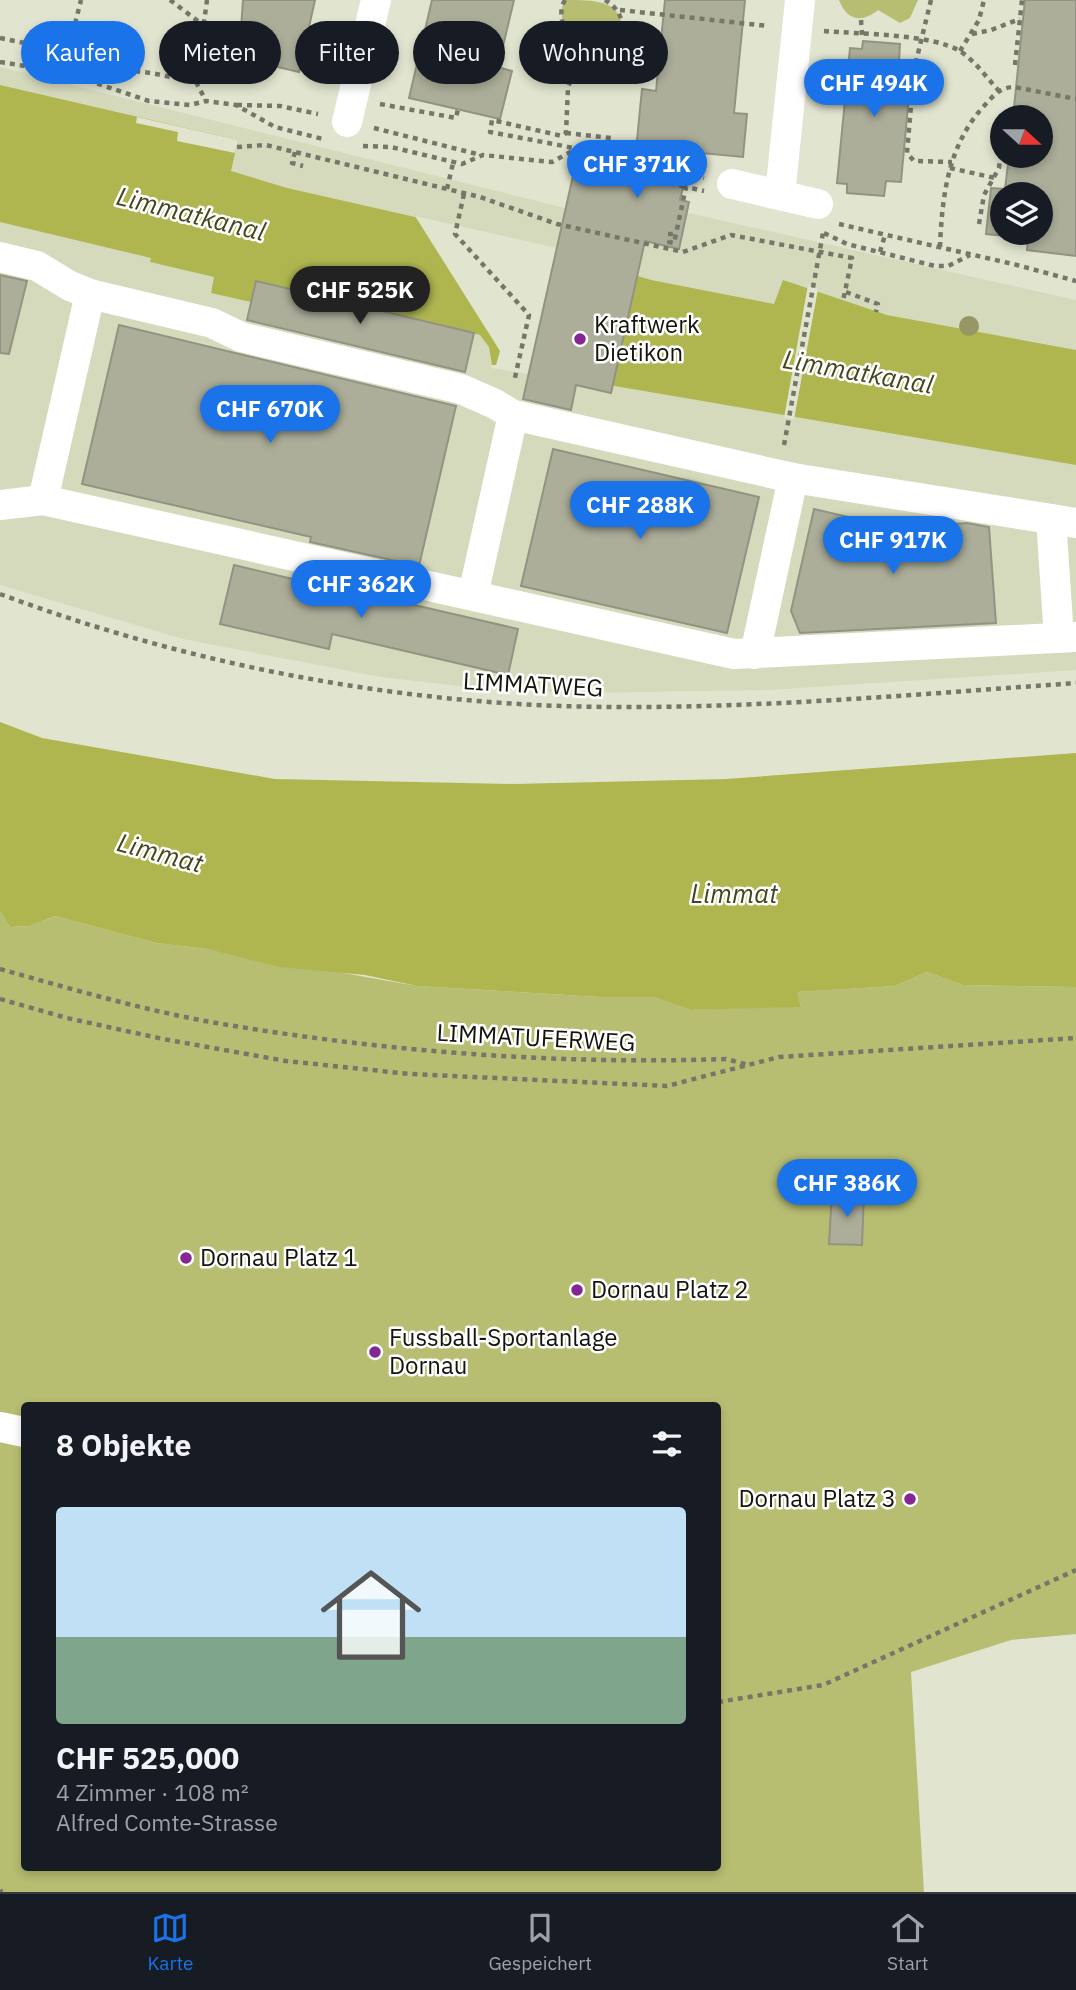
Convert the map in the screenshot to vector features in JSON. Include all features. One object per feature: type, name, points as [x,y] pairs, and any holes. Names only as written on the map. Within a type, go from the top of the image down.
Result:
[{"type":"street","points":[[346,136],[376,0]]},
{"type":"street","points":[[780,195],[800,0]]},
{"type":"street","points":[[724,190],[780,195],[822,222]]},
{"type":"street","points":[[0,257],[37,266],[70,286],[90,294],[212,323],[241,338],[461,389],[510,413],[793,478],[1063,521],[1068,637],[755,654],[722,652],[43,500],[0,505]]},
{"type":"street","points":[[43,500],[90,294]]},
{"type":"street","points":[[473,595],[510,413]]},
{"type":"street","points":[[755,654],[793,478]]},
{"type":"street","points":[[0,1427],[21,1431]]},
{"type":"path","points":[[76,21],[81,0]]},
{"type":"path","points":[[170,0],[199,21]]},
{"type":"path","points":[[204,21],[207,0]]},
{"type":"path","points":[[562,21],[560,13],[565,0]]},
{"type":"path","points":[[605,0],[619,10],[771,26]]},
{"type":"path","points":[[931,0],[914,70],[908,156],[914,162],[951,165],[995,178]]},
{"type":"path","points":[[960,51],[979,20],[984,0]]},
{"type":"path","points":[[1015,65],[1022,0]]},
{"type":"path","points":[[619,10],[621,21]]},
{"type":"path","points":[[971,34],[1020,19]]},
{"type":"path","points":[[861,20],[862,35]]},
{"type":"path","points":[[823,31],[921,40],[948,46],[960,51],[999,91]]},
{"type":"path","points":[[0,38],[21,43]]},
{"type":"path","points":[[0,62],[21,65]]},
{"type":"path","points":[[99,84],[149,101],[194,105],[206,101],[297,109]]},
{"type":"path","points":[[197,84],[206,101]]},
{"type":"path","points":[[566,133],[570,84]]},
{"type":"path","points":[[940,247],[942,198],[951,165],[966,128],[999,91],[1014,87],[1076,99]]},
{"type":"path","points":[[379,104],[456,118],[458,109]]},
{"type":"path","points":[[236,105],[275,127],[483,155],[546,163],[558,160],[574,150]]},
{"type":"path","points":[[609,157],[611,138],[566,133],[562,136],[492,120],[489,132],[707,179],[705,191],[724,190]]},
{"type":"path","points":[[346,136],[453,163],[466,164],[483,155]]},
{"type":"path","points":[[237,146],[263,144],[447,189],[557,224],[683,252],[731,235],[852,258],[843,301]]},
{"type":"path","points":[[295,152],[292,163],[303,166]]},
{"type":"path","points":[[447,189],[453,163]]},
{"type":"path","points":[[582,163],[697,190]]},
{"type":"path","points":[[979,224],[985,195],[999,168]]},
{"type":"path","points":[[668,234],[671,234],[669,242],[674,243],[687,187]]},
{"type":"path","points":[[464,194],[455,234],[529,315],[510,413]]},
{"type":"path","points":[[822,222],[846,244],[896,258],[940,267],[953,264],[971,254]]},
{"type":"path","points":[[787,430],[815,277],[822,222]]},
{"type":"path","points":[[822,222],[971,254],[1076,281]]},
{"type":"path","points":[[880,252],[885,235]]},
{"type":"path","points":[[846,292],[878,304],[876,312]]},
{"type":"path","name":"LIMMATWEG","points":[[0,594],[89,624],[237,663],[369,688],[457,698],[610,707],[745,706],[1076,683]]},
{"type":"path","name":"LIMMATUFERWEG","points":[[0,969],[90,994],[203,1020],[432,1052],[550,1059],[726,1059],[750,1065],[779,1057],[1076,1038]]},
{"type":"path","points":[[0,999],[67,1018],[163,1039],[286,1061],[410,1074],[667,1086],[750,1065]]},
{"type":"path","points":[[721,1702],[823,1685],[1076,1570]]},
{"type":"shaded area","points":[[565,0],[598,2],[614,9],[621,21],[563,21]]},
{"type":"shaded area","points":[[839,0],[918,0],[910,18],[900,23],[878,10],[866,17],[856,18],[846,12]]},
{"type":"shaded area","points":[[0,67],[21,72],[21,84],[68,84],[565,208],[577,158],[684,182],[681,199],[689,202],[688,213],[1076,300],[1076,670],[768,690],[582,693],[485,689],[381,677],[183,639],[0,585]]},
{"type":"shaded area","name":"Fussball-Sportanlage Dornau","points":[[0,911],[10,927],[30,926],[55,916],[156,943],[208,949],[417,986],[600,997],[653,997],[690,1010],[801,1006],[796,992],[895,986],[927,972],[963,985],[1076,987],[1076,1634],[1011,1640],[911,1672],[924,1892],[0,1892]]},
{"type":"water","name":"Limmatkanal","points":[[0,85],[238,140],[231,171],[287,188],[534,244],[651,280],[774,304],[783,280],[887,315],[1076,350],[1076,465],[492,365],[489,347],[480,335],[256,281],[251,302],[211,293],[214,277],[150,262],[151,258],[0,222]]},
{"type":"water","name":"Limmat","points":[[0,722],[42,738],[275,779],[514,784],[726,779],[1076,753],[1076,987],[963,985],[927,972],[895,986],[797,992],[801,1007],[690,1010],[653,997],[600,997],[417,986],[365,975],[279,967],[208,949],[156,943],[55,916],[30,926],[10,927],[0,911]]},
{"type":"pier","points":[[137,117],[238,140],[235,153],[177,141],[178,132],[136,123]]},
{"type":"pier","points":[[415,216],[557,248],[529,374],[491,368],[496,365],[500,351]]},
{"type":"pier","points":[[808,285],[818,289],[794,419],[784,418]]},
{"type":"building","points":[[243,0],[315,0],[310,21],[295,21],[295,71],[281,68],[281,21],[242,21]]},
{"type":"building","points":[[432,0],[514,0],[505,38],[505,21],[427,21]]},
{"type":"building","points":[[665,0],[745,0],[734,113],[747,114],[743,157],[691,152],[680,200],[689,202],[679,249],[645,241],[611,393],[576,385],[571,410],[523,399],[577,158],[634,171],[642,89],[656,91],[657,84],[668,84],[668,21],[663,21]]},
{"type":"building","points":[[1025,0],[1076,0],[1076,256],[1027,250],[1027,245],[1053,245],[1053,182],[1006,182],[1008,168],[1054,168],[1054,105],[1014,105]]},
{"type":"building","points":[[863,41],[900,44],[899,61],[912,62],[901,182],[886,181],[884,196],[847,193],[847,184],[837,183],[850,48],[862,49]]},
{"type":"building","points":[[505,69],[512,71],[500,119],[409,98],[413,81],[413,84],[505,84]]},
{"type":"building","points":[[990,197],[990,234],[986,234]]},
{"type":"building","points":[[0,275],[27,281],[9,354],[0,353]]},
{"type":"building","points":[[256,281],[474,333],[465,372],[247,320]]},
{"type":"building","points":[[119,325],[456,406],[419,566],[310,542],[311,537],[82,484]]},
{"type":"building","points":[[553,449],[759,497],[727,633],[521,586]]},
{"type":"building","points":[[814,509],[895,528],[967,523],[989,527],[996,623],[800,633],[791,611]]},
{"type":"building","points":[[234,565],[301,581],[302,576],[411,600],[410,604],[518,629],[508,675],[332,634],[329,649],[220,624]]},
{"type":"building","points":[[832,1192],[864,1193],[862,1245],[829,1244]]},
{"type":"place","name":"Kraftwerk Dietikon","points":[[580,339]]},
{"type":"place","name":"Dornau Platz 1","points":[[186,1258]]},
{"type":"place","name":"Dornau Platz 2","points":[[577,1290]]},
{"type":"place","name":"Fussball-Sportanlage Dornau","points":[[375,1352]]},
{"type":"place","name":"Dornau Platz 3","points":[[910,1499]]}]
